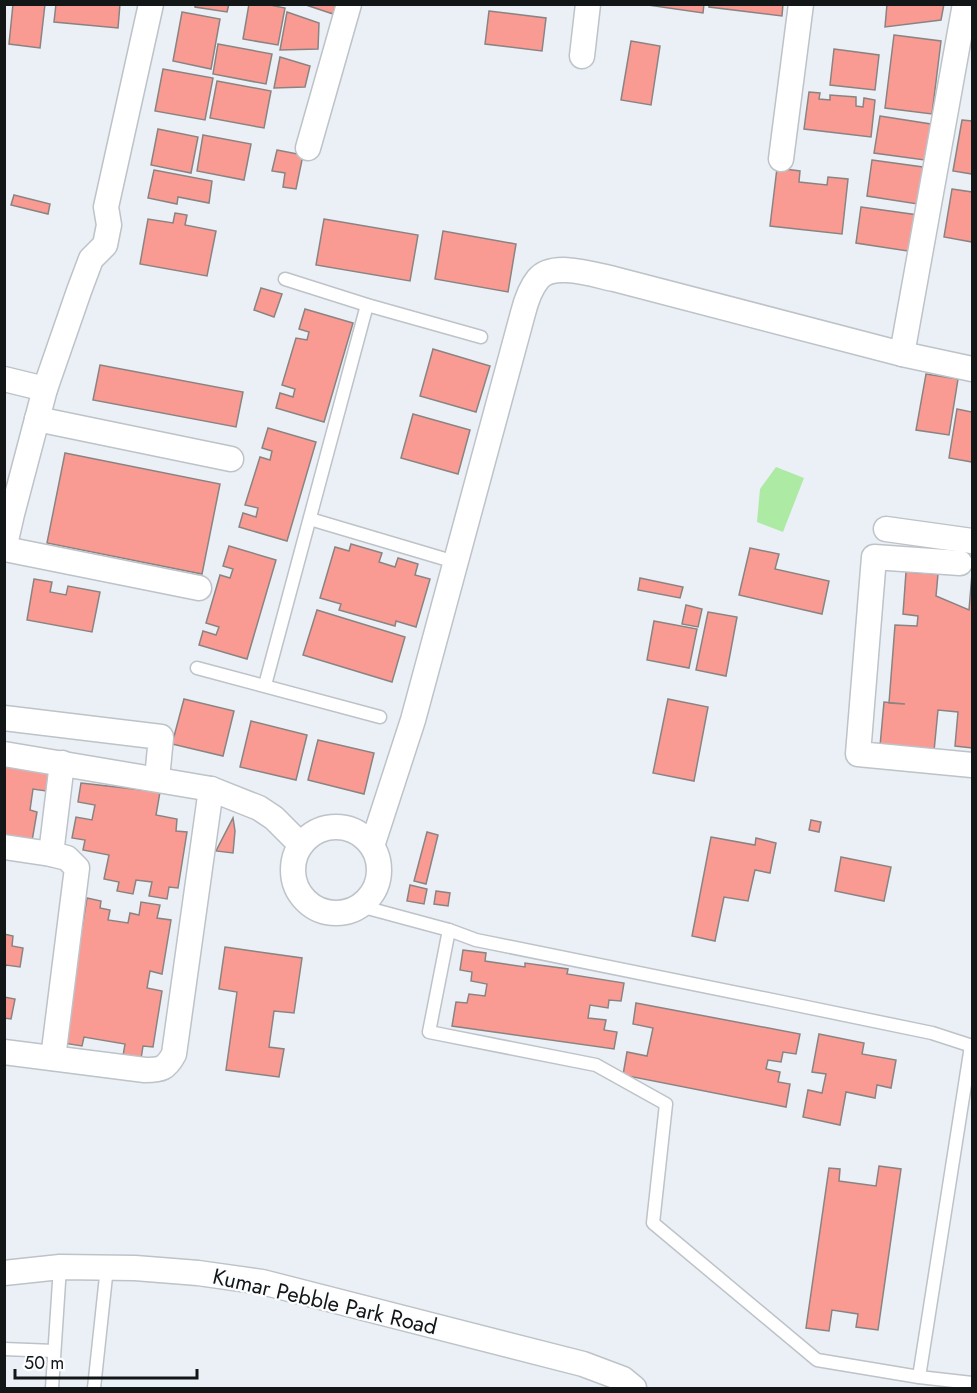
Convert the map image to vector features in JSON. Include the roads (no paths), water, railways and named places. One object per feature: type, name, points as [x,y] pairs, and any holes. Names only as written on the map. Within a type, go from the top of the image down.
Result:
[{"type":"street","points":[[151,4],[106,207],[109,225],[105,245],[91,260],[45,389],[8,514],[5,549],[199,588]]},
{"type":"street","points":[[308,148],[349,4]]},
{"type":"street","points":[[582,56],[588,4]]},
{"type":"street","points":[[781,159],[801,4]]},
{"type":"street","points":[[902,354],[965,4]]},
{"type":"street","points":[[372,846],[413,720],[528,295],[539,277],[555,270],[578,271],[902,354],[972,369]]},
{"type":"street","points":[[4,379],[45,389]]},
{"type":"street","points":[[37,419],[231,459]]},
{"type":"street","points":[[886,529],[972,542]]},
{"type":"street","points":[[960,563],[874,557],[858,754],[972,765]]},
{"type":"street","points":[[4,718],[161,737],[157,779]]},
{"type":"street","points":[[4,753],[211,789],[259,808],[274,818],[301,845]]},
{"type":"street","points":[[51,854],[62,763]]},
{"type":"street","points":[[4,1052],[145,1070],[157,1070],[167,1066],[174,1054],[211,789]]},
{"type":"street","points":[[329,827],[346,827],[361,834],[372,846],[379,862],[378,879],[372,894],[360,906],[344,913],[327,912],[312,906],[300,893],[294,878],[294,861],[301,845],[313,833],[329,827]]},
{"type":"street","points":[[4,847],[67,858],[78,868],[53,1058]]},
{"type":"street","name":"Kumar Pebble Park Road","points":[[4,1273],[60,1267],[107,1267],[198,1273],[262,1282],[583,1364],[623,1379],[634,1389]]},
{"type":"lane","points":[[285,279],[481,337]]},
{"type":"lane","points":[[265,685],[367,304]]},
{"type":"lane","points":[[310,519],[455,562]]},
{"type":"lane","points":[[197,668],[380,717]]},
{"type":"lane","points":[[360,906],[449,930],[476,940],[932,1033],[972,1046],[919,1377]]},
{"type":"lane","points":[[449,930],[429,1032],[596,1065],[666,1104],[653,1223],[817,1359],[919,1377],[972,1383]]},
{"type":"lane","points":[[52,1389],[60,1267]]},
{"type":"lane","points":[[94,1389],[107,1267]]},
{"type":"lane","points":[[4,1349],[54,1351]]}]
